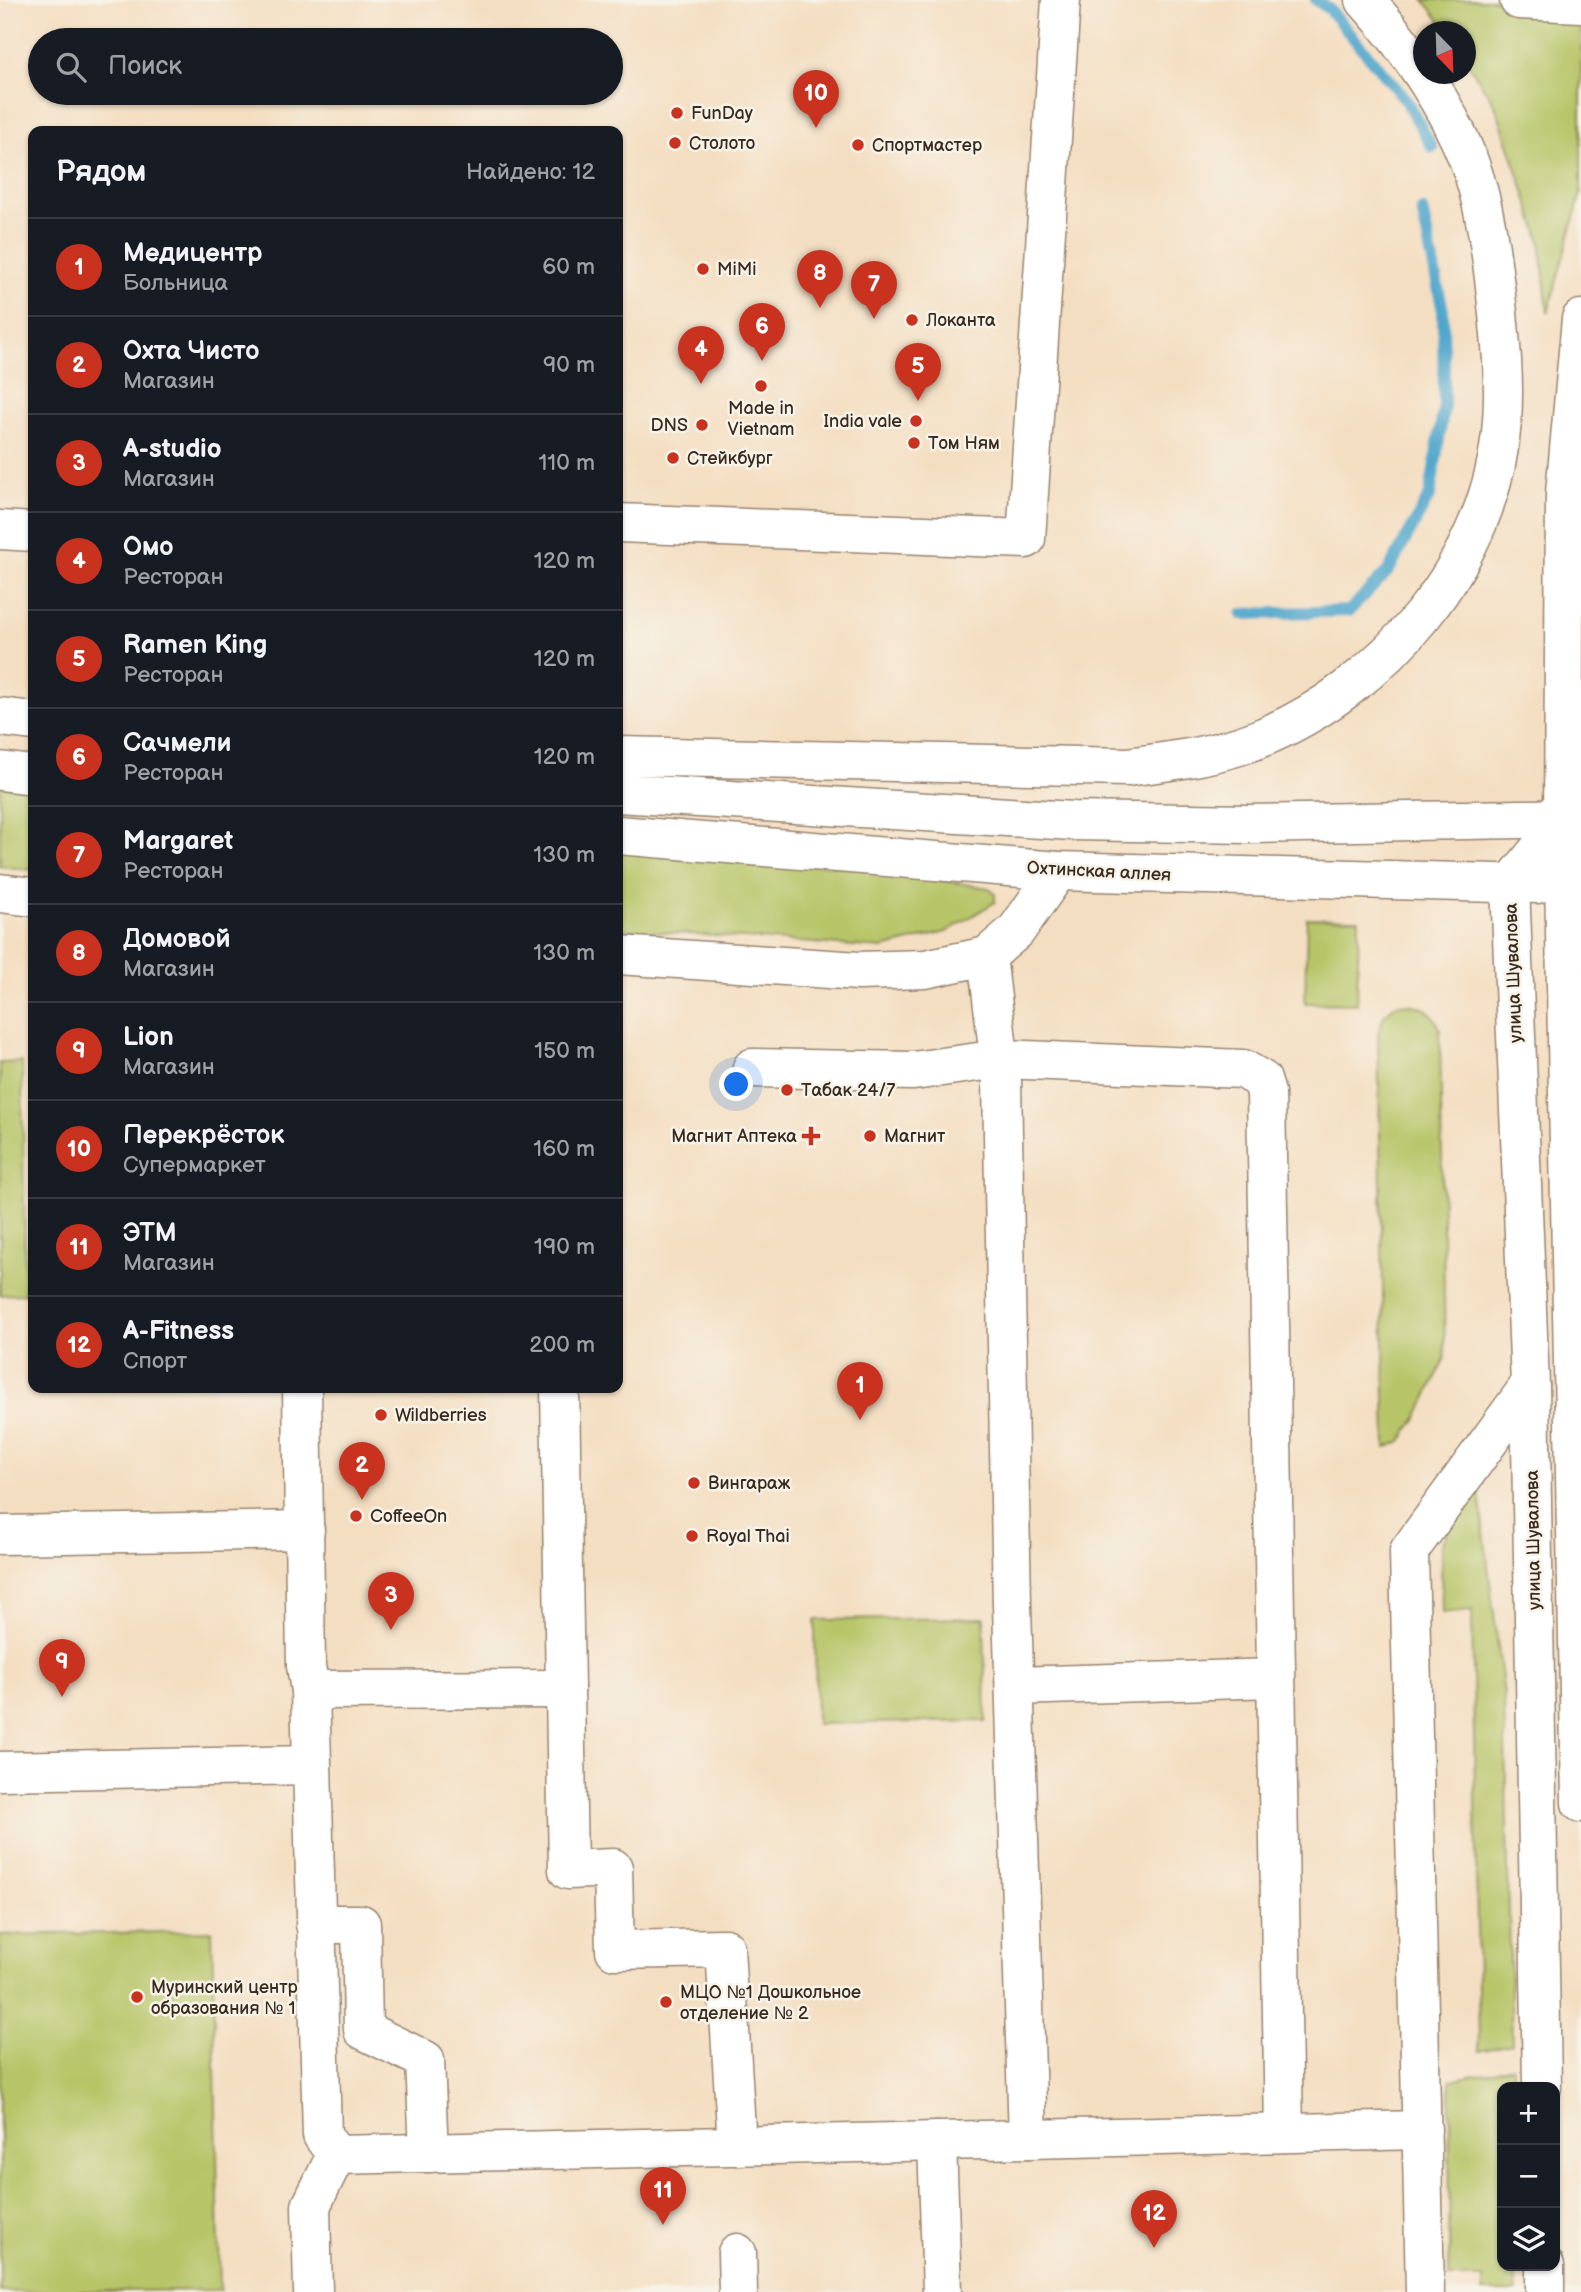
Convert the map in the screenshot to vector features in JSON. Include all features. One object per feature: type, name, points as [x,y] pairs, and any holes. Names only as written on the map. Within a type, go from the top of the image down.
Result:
[{"type":"street","points":[[623,523],[1026,540],[1061,0]]},
{"type":"street","points":[[623,756],[1127,766],[1187,759],[1256,740],[1322,706],[1369,673],[1422,615],[1465,551],[1490,486],[1502,422],[1501,342],[1492,254],[1469,160],[1433,90],[1386,24],[1365,0]]},
{"type":"street","points":[[1519,0],[1581,3]]},
{"type":"street","points":[[1581,319],[1565,493],[1573,883],[1581,1803]]},
{"type":"street","points":[[0,530],[28,532]]},
{"type":"street","points":[[0,717],[28,720]]},
{"type":"street","points":[[623,731],[734,736],[1017,765]]},
{"type":"street","points":[[0,771],[28,774]]},
{"type":"street","points":[[623,793],[1073,821],[1248,824],[1572,819]]},
{"type":"street","name":"улица Шувалова","points":[[1542,2082],[1530,1385],[1510,885],[1572,819]]},
{"type":"street","name":"Охтинская аллея","points":[[623,835],[1058,871],[1510,885],[1573,883]]},
{"type":"street","points":[[623,955],[859,971],[925,969],[987,956],[1016,931],[1058,871]]},
{"type":"street","points":[[0,893],[28,896]]},
{"type":"street","points":[[987,956],[1000,1059],[1028,2139]]},
{"type":"street","points":[[752,1068],[913,1071],[1000,1059],[1243,1069],[1262,1080],[1266,1093],[1284,2133]]},
{"type":"street","points":[[1425,2292],[1409,1551],[1530,1385]]},
{"type":"street","points":[[302,1393],[306,1666],[310,1690],[322,2135],[336,2155]]},
{"type":"street","points":[[560,1393],[568,1870],[613,1868],[615,1950],[725,1948],[737,2146]]},
{"type":"street","points":[[0,1535],[305,1530]]},
{"type":"street","points":[[1015,1686],[1275,1678]]},
{"type":"street","points":[[310,1690],[565,1689]]},
{"type":"street","points":[[0,1771],[311,1765]]},
{"type":"street","points":[[315,1924],[361,1924],[363,2030],[425,2060],[429,2153]]},
{"type":"street","points":[[336,2155],[1422,2130]]},
{"type":"street","points":[[937,2141],[942,2292]]},
{"type":"street","points":[[313,2292],[311,2206],[336,2155]]},
{"type":"street","points":[[737,2253],[738,2292]]},
{"type":"street","points":[[1545,2271],[1545,2292]]},
{"type":"green space","points":[[1424,0],[1581,0],[1581,193],[1548,313],[1540,239],[1496,107],[1476,76],[1476,21],[1440,21]]},
{"type":"green space","points":[[0,786],[28,789],[28,869],[0,866]]},
{"type":"green space","points":[[623,848],[864,868],[989,888],[995,894],[995,902],[946,932],[883,948],[623,929]]},
{"type":"green space","points":[[1307,918],[1359,919],[1357,1004],[1305,1003]]},
{"type":"green space","points":[[1396,1004],[1411,1004],[1424,1008],[1433,1016],[1440,1030],[1445,1358],[1417,1418],[1401,1441],[1386,1448],[1378,1035],[1384,1015]]},
{"type":"green space","points":[[22,1062],[25,1294],[0,1295],[0,1063]]},
{"type":"green space","points":[[1471,1483],[1478,1484],[1504,1695],[1512,2044],[1479,2051],[1472,1610],[1442,1613],[1441,1544]]},
{"type":"green space","points":[[984,1618],[986,1721],[816,1724],[815,1620]]},
{"type":"green space","points":[[212,1931],[220,2290],[0,2292],[0,1935]]},
{"type":"green space","points":[[1513,2067],[1513,2082],[1497,2082],[1497,2271],[1515,2271],[1516,2292],[1483,2292],[1483,2278],[1449,2278],[1450,2080]]},
{"type":"waterway","points":[[1316,0],[1329,9],[1406,100],[1432,147]]},
{"type":"waterway","points":[[1242,614],[1349,611],[1389,570],[1430,495],[1444,406],[1443,311],[1422,210]]},
{"type":"place","name":"FunDay","points":[[677,113]]},
{"type":"place","name":"Перекрёсток","points":[[816,128]]},
{"type":"place","name":"Столото","points":[[675,143]]},
{"type":"place","name":"Спортмастер","points":[[858,145]]},
{"type":"place","name":"MiMi","points":[[703,269]]},
{"type":"place","name":"Домовой","points":[[820,308]]},
{"type":"place","name":"Margaret","points":[[874,319]]},
{"type":"place","name":"Локанта","points":[[912,320]]},
{"type":"place","name":"Сачмели","points":[[762,361]]},
{"type":"place","name":"Омо","points":[[701,384]]},
{"type":"place","name":"Made in Vietnam","points":[[761,386]]},
{"type":"place","name":"Ramen King","points":[[918,401]]},
{"type":"place","name":"India vale","points":[[916,421]]},
{"type":"place","name":"DNS","points":[[702,425]]},
{"type":"place","name":"Том Ням","points":[[914,443]]},
{"type":"place","name":"Стейкбург","points":[[673,458]]},
{"type":"place","name":"Табак 24/7","points":[[787,1090]]},
{"type":"place","name":"Магнит Аптека","points":[[811,1136]]},
{"type":"place","name":"Магнит","points":[[870,1136]]},
{"type":"place","name":"Wildberries","points":[[381,1415]]},
{"type":"place","name":"Медицентр","points":[[860,1420]]},
{"type":"place","name":"Вингараж","points":[[694,1483]]},
{"type":"place","name":"Охта Чисто","points":[[362,1500]]},
{"type":"place","name":"CoffeeOn","points":[[356,1516]]},
{"type":"place","name":"Royal Thai","points":[[692,1536]]},
{"type":"place","name":"A-studio","points":[[391,1630]]},
{"type":"place","name":"Lion","points":[[62,1697]]},
{"type":"place","name":"Муринский центр образования № 1","points":[[137,1997]]},
{"type":"place","name":"МЦО №1 Дошкольное отделение № 2","points":[[666,2002]]},
{"type":"place","name":"ЭТМ","points":[[663,2225]]},
{"type":"place","name":"A-Fitness","points":[[1154,2248]]}]
